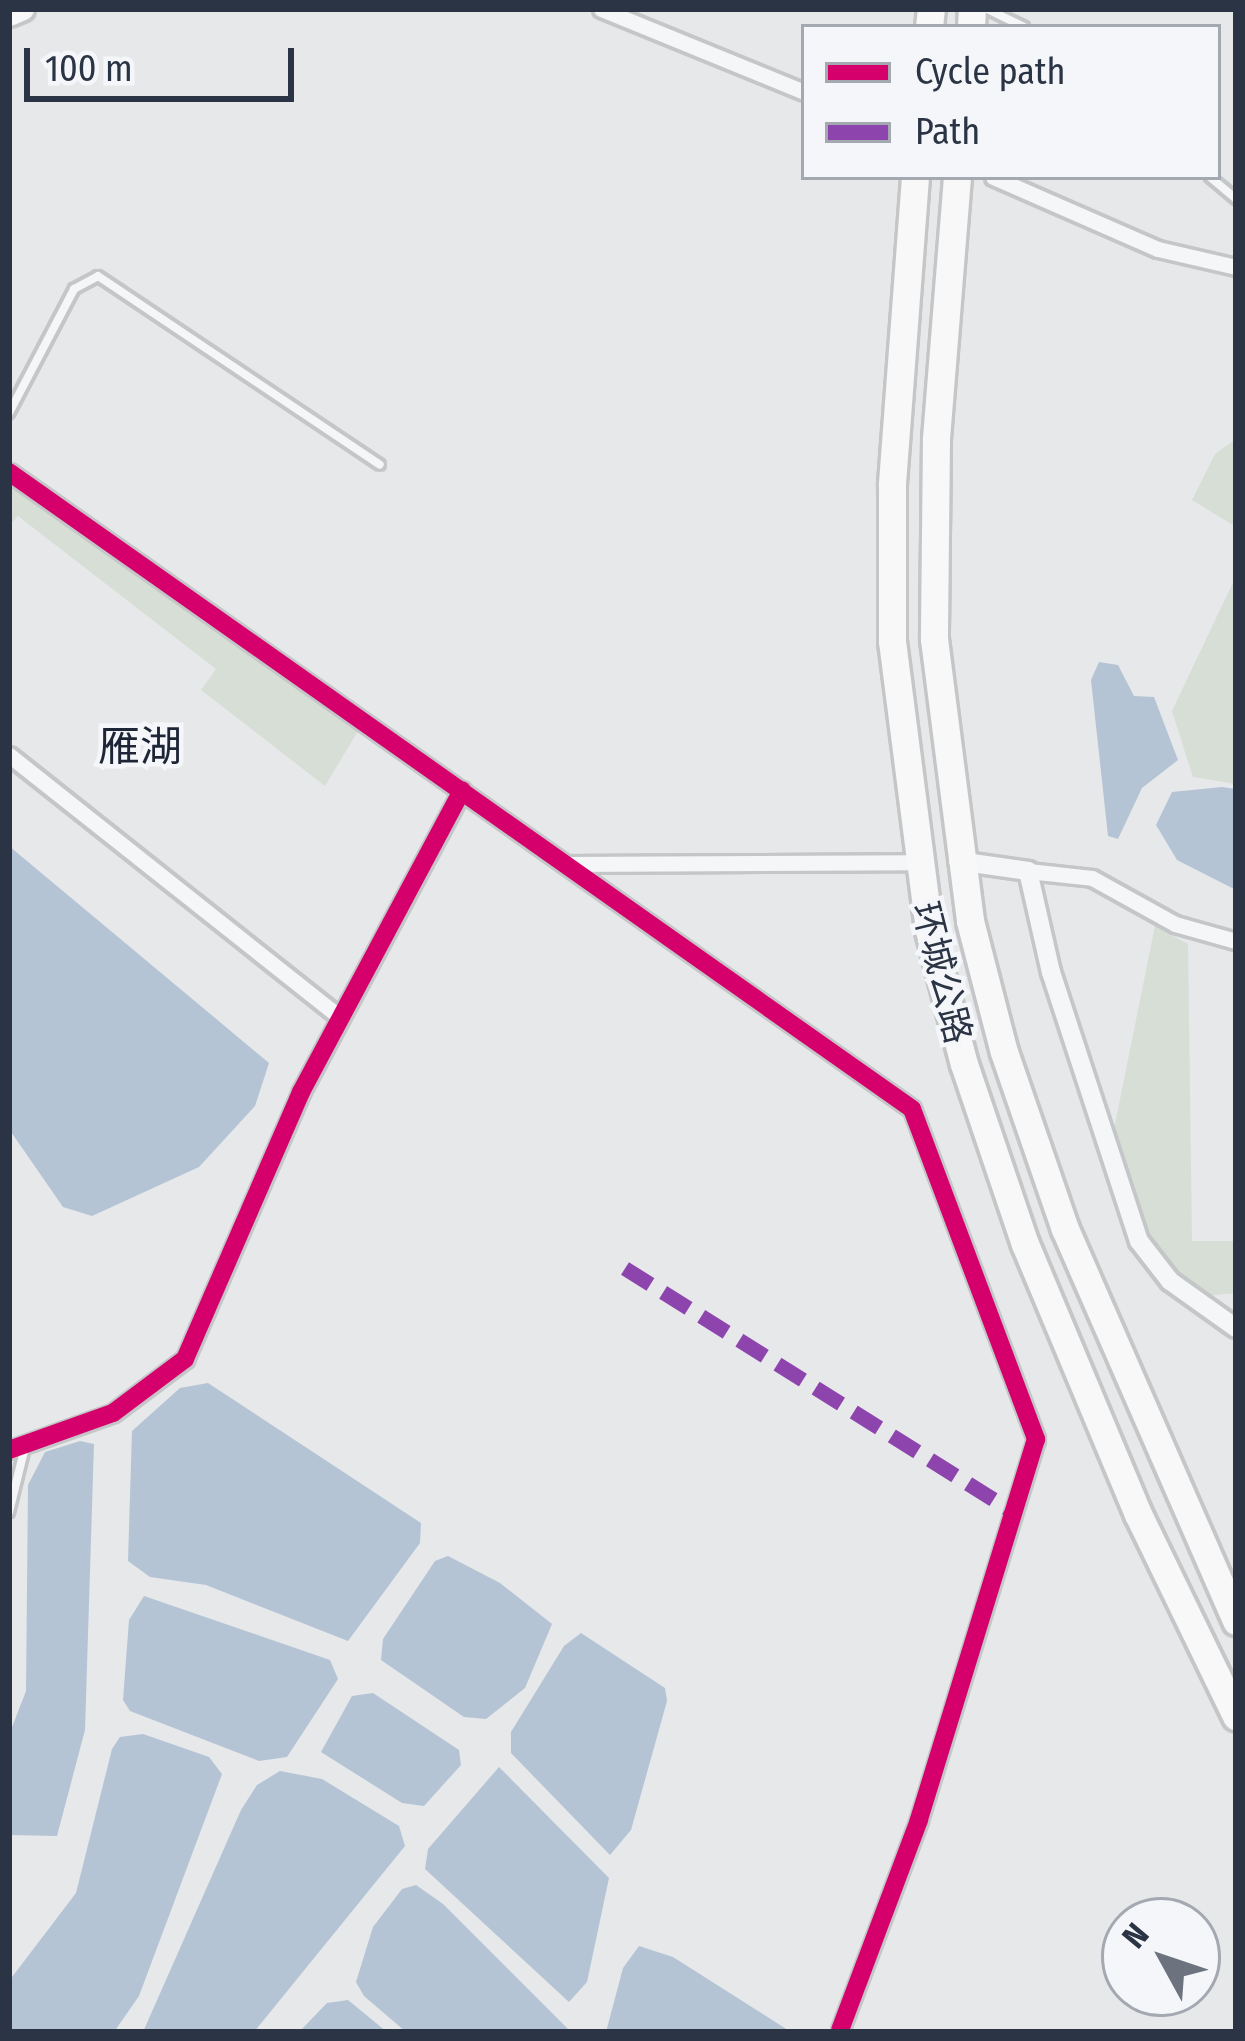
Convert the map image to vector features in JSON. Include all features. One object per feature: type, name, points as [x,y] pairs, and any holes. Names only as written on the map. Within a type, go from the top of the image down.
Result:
[{"type":"highway","name":"环城公路","points":[[915,180],[891,538],[896,715],[916,862],[950,1018],[1025,1244],[1138,1514],[1236,1716]]},
{"type":"highway","name":"环城公路","points":[[957,180],[933,538],[938,711],[958,861],[990,1006],[1065,1229],[1236,1621]]},
{"type":"main road","points":[[9,16],[23,9]]},
{"type":"street","points":[[602,9],[801,91]]},
{"type":"street","points":[[1000,180],[1158,249],[1236,267]]},
{"type":"street","points":[[9,472],[909,1103],[1036,1439],[919,1820],[840,2030]]},
{"type":"street","points":[[9,755],[340,1017]]},
{"type":"street","points":[[17,1449],[113,1413],[184,1359],[340,1017],[462,790]]},
{"type":"street","points":[[958,861],[1092,878],[1175,924],[1236,941]]},
{"type":"street","points":[[565,864],[916,862]]},
{"type":"street","points":[[1028,871],[1051,972],[1139,1241],[1170,1281],[1236,1328]]},
{"type":"lane","points":[[987,9],[1018,24]]},
{"type":"lane","points":[[9,413],[74,289],[98,276],[380,465]]},
{"type":"lane","points":[[9,1512],[17,1449]]},
{"type":"shaded area","points":[[1236,439],[1236,527],[1192,500],[1215,454]]},
{"type":"shaded area","points":[[9,480],[358,731],[325,786],[201,690],[216,669],[18,516],[9,526]]},
{"type":"shaded area","points":[[1236,576],[1236,784],[1193,777],[1172,711]]},
{"type":"shaded area","points":[[1155,926],[1188,944],[1192,1241],[1236,1241],[1236,1293],[1202,1296],[1147,1240],[1114,1129]]},
{"type":"water","points":[[1099,662],[1118,665],[1134,696],[1154,697],[1178,760],[1142,788],[1118,839],[1108,836],[1091,680]]},
{"type":"water","points":[[1236,789],[1236,890],[1177,860],[1156,825],[1172,792]]},
{"type":"water","points":[[9,846],[269,1063],[255,1106],[199,1167],[92,1216],[63,1207],[9,1129]]},
{"type":"water","points":[[208,1383],[421,1523],[420,1543],[348,1641],[206,1585],[150,1577],[128,1561],[132,1431],[180,1388]]},
{"type":"water","points":[[80,1441],[94,1444],[85,1730],[57,1836],[9,1835],[9,1735],[26,1691],[28,1485],[45,1452]]},
{"type":"water","points":[[448,1556],[500,1583],[552,1624],[525,1688],[486,1719],[464,1717],[381,1660],[383,1639],[435,1561]]},
{"type":"water","points":[[144,1596],[330,1660],[338,1679],[287,1757],[259,1761],[130,1711],[123,1700],[129,1620]]},
{"type":"water","points":[[581,1633],[665,1688],[667,1701],[631,1830],[610,1855],[511,1753],[511,1732],[564,1646]]},
{"type":"water","points":[[373,1693],[459,1750],[461,1765],[424,1806],[402,1803],[321,1752],[352,1696]]},
{"type":"water","points":[[143,1734],[209,1757],[222,1774],[139,1996],[114,2032],[11,2032],[9,1981],[76,1893],[112,1749],[120,1737]]},
{"type":"water","points":[[499,1767],[609,1878],[587,1982],[569,2002],[425,1869],[428,1849]]},
{"type":"water","points":[[280,1771],[322,1779],[399,1826],[405,1846],[254,2032],[143,2032],[241,1810],[257,1785]]},
{"type":"water","points":[[416,1885],[443,1904],[571,2032],[406,2032],[364,1996],[356,1982],[373,1927],[402,1889]]},
{"type":"water","points":[[639,1946],[673,1957],[791,2032],[606,2032],[623,1968]]},
{"type":"water","points":[[348,2000],[387,2032],[299,2032],[327,2003]]},
{"type":"marked path","points":[[625,1268],[1012,1511]]},
{"type":"cycle path","points":[[9,472],[912,1109],[1036,1439],[919,1820],[840,2030]]},
{"type":"cycle path","points":[[9,1450],[113,1413],[185,1359],[301,1092],[462,790]]},
{"type":"district","name":"雁湖","points":[[140,747]]}]
